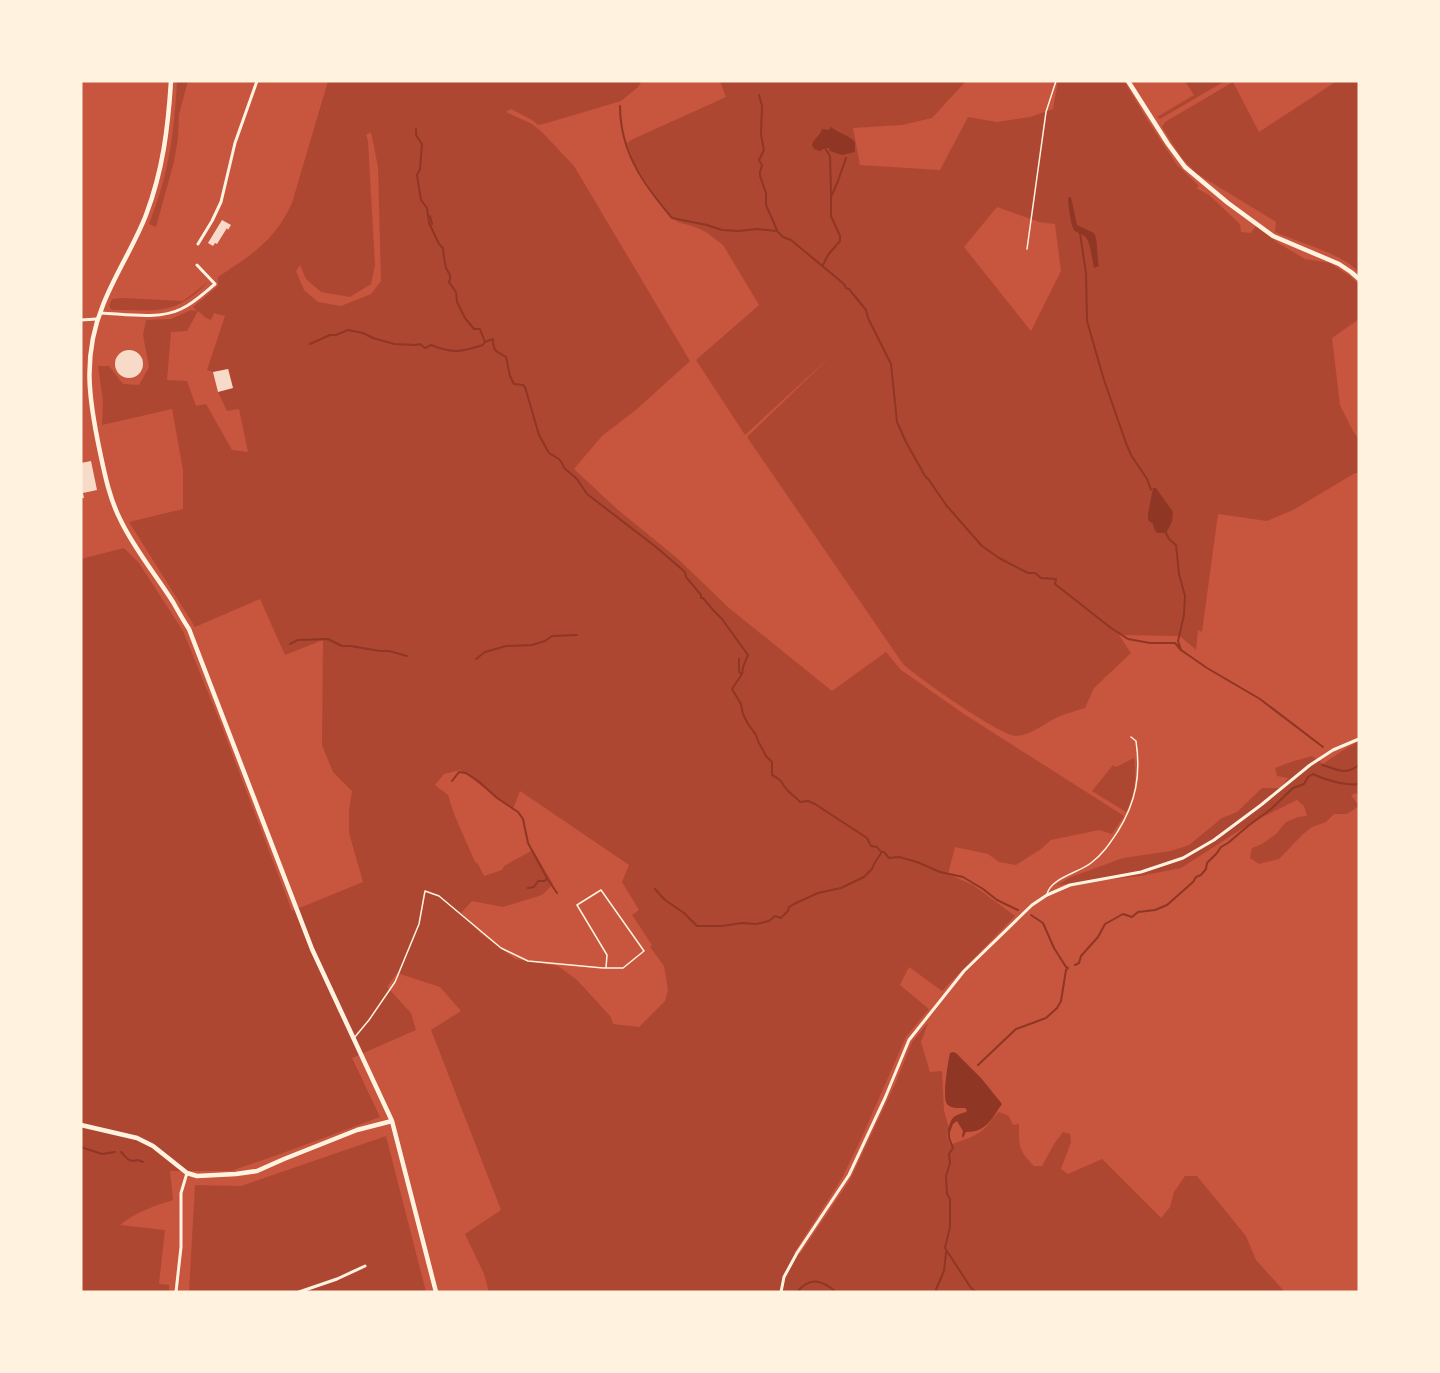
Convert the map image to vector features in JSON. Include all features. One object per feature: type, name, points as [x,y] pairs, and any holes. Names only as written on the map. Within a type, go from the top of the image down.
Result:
[{"type":"street","points":[[171,81],[169,115],[161,170],[146,216],[97,319],[89,360],[92,413],[114,506],[132,541],[189,629],[312,949],[392,1121],[436,1292]]},
{"type":"street","points":[[198,244],[221,202],[239,132],[257,81]]},
{"type":"street","points":[[1128,81],[1185,167],[1273,236],[1339,264],[1359,279]]},
{"type":"street","points":[[100,313],[156,315],[180,310],[215,284],[197,265]]},
{"type":"street","points":[[81,320],[97,319]]},
{"type":"street","points":[[781,1292],[784,1277],[797,1253],[849,1175],[909,1040],[964,971],[1032,906],[1047,895],[1070,885],[1141,872],[1184,858],[1214,840],[1262,805],[1310,765],[1333,750],[1359,739]]},
{"type":"street","points":[[81,1125],[137,1138],[153,1146],[187,1173],[197,1176],[257,1171],[357,1130],[392,1121]]},
{"type":"street","points":[[176,1292],[181,1247],[181,1193],[187,1173]]},
{"type":"street","points":[[299,1292],[337,1279],[365,1266]]},
{"type":"lane","points":[[1027,249],[1046,112],[1056,81]]},
{"type":"lane","points":[[1047,895],[1049,887],[1054,883],[1101,855],[1127,816],[1136,788],[1138,757],[1136,741],[1131,737]]},
{"type":"lane","points":[[353,1038],[369,1020],[395,982],[419,924],[425,891],[439,896],[501,948],[528,961],[606,968],[623,968],[644,951],[601,890],[577,905],[607,956],[606,968]]},
{"type":"shaded area","points":[[177,81],[188,81],[179,114],[174,162],[156,227],[149,224],[169,154]]},
{"type":"shaded area","points":[[328,81],[642,81],[621,101],[547,123],[538,125],[511,109],[506,112],[532,124],[541,131],[574,166],[690,361],[637,409],[602,436],[574,469],[617,509],[677,558],[729,608],[832,691],[886,652],[901,670],[964,714],[1124,816],[1112,834],[1099,830],[1051,840],[1016,865],[999,862],[988,854],[955,847],[948,874],[973,885],[1015,916],[942,991],[909,967],[900,985],[929,1009],[906,1037],[842,1178],[794,1253],[800,1254],[850,1180],[912,1042],[928,1023],[921,1042],[930,1072],[942,1071],[944,1111],[949,1128],[947,1137],[950,1145],[978,1133],[999,1112],[1009,1116],[1013,1125],[1019,1124],[1022,1151],[1034,1166],[1042,1166],[1063,1132],[1070,1134],[1071,1142],[1061,1169],[1068,1174],[1102,1159],[1161,1218],[1170,1207],[1174,1192],[1185,1176],[1197,1176],[1246,1236],[1256,1260],[1285,1292],[489,1292],[484,1274],[465,1234],[501,1210],[431,1030],[461,1011],[440,987],[397,973],[387,987],[411,1013],[416,1030],[352,1058],[380,1117],[231,1171],[170,1171],[173,1200],[139,1213],[120,1225],[165,1230],[159,1284],[169,1285],[169,1292],[81,1292],[81,559],[124,548],[139,563],[183,631],[292,911],[363,882],[349,833],[352,791],[333,772],[322,745],[323,640],[285,655],[260,599],[195,627],[129,522],[183,509],[183,470],[172,409],[102,425],[103,401],[98,366],[109,366],[123,384],[139,385],[149,367],[143,335],[146,320],[171,319],[191,310],[197,311],[193,307],[218,286],[218,277],[251,254],[270,237],[278,228],[292,203]],"holes":[[[371,132],[378,167],[381,281],[371,294],[341,306],[318,302],[304,290],[296,271],[300,265],[306,279],[321,292],[350,297],[371,284],[375,265],[366,135]],[[198,311],[211,320],[214,313],[225,316],[207,370],[213,372],[229,369],[233,388],[218,392],[227,411],[239,409],[248,452],[232,450],[206,404],[196,406],[187,381],[167,380],[171,332],[187,331]],[[460,770],[513,809],[520,791],[629,865],[622,882],[639,910],[632,915],[664,966],[668,990],[665,1001],[639,1027],[613,1024],[611,1017],[577,980],[558,966],[515,959],[480,933],[461,913],[472,901],[503,907],[542,895],[553,884],[533,850],[504,866],[502,870],[484,876],[475,862],[448,795],[435,785],[444,774]]]},
{"type":"shaded area","points":[[720,81],[966,81],[932,118],[902,125],[853,128],[860,165],[940,170],[968,117],[997,122],[1030,117],[1053,109],[1058,81],[1124,81],[1177,165],[1199,186],[1196,188],[1209,195],[1240,224],[1241,232],[1251,233],[1256,226],[1278,243],[1305,259],[1330,263],[1359,285],[1359,319],[1332,338],[1340,405],[1359,440],[1359,473],[1355,473],[1293,510],[1267,521],[1218,514],[1202,632],[1198,630],[1196,650],[1180,636],[1119,635],[1131,653],[1094,688],[1085,708],[1058,717],[1022,735],[1008,734],[994,727],[941,693],[903,664],[747,437],[834,353],[745,435],[696,360],[759,305],[723,245],[706,232],[678,222],[664,209],[635,165],[627,143],[726,97]],"holes":[[[997,207],[1039,222],[1055,224],[1061,271],[1031,331],[964,247]]]},
{"type":"shaded area","points":[[1185,81],[1225,81],[1160,119],[1157,117],[1194,95]]},
{"type":"shaded area","points":[[1337,81],[1359,81],[1359,272],[1331,254],[1275,232],[1276,222],[1196,173],[1181,157],[1162,127],[1165,122],[1233,82],[1259,132]]},
{"type":"shaded area","points":[[831,127],[855,142],[855,152],[842,155],[830,151],[829,148],[820,151],[814,149],[812,145],[822,129],[829,130]]},
{"type":"shaded area","points":[[1071,197],[1077,225],[1094,233],[1096,237],[1099,266],[1094,268],[1087,239],[1075,231],[1072,225],[1068,201]]},
{"type":"shaded area","points":[[208,282],[185,301],[165,309],[114,310],[109,306],[112,299],[123,298],[183,301]]},
{"type":"shaded area","points":[[1153,488],[1156,488],[1173,512],[1172,522],[1166,533],[1155,531],[1153,524],[1148,520]]},
{"type":"shaded area","points":[[1359,741],[1359,795],[1356,793],[1351,795],[1359,806],[1347,814],[1334,814],[1326,822],[1312,827],[1279,859],[1259,864],[1250,858],[1252,848],[1276,834],[1286,822],[1307,816],[1304,806],[1297,800],[1254,821],[1181,868],[1140,876],[1057,885],[1071,877],[1123,858],[1171,851],[1189,845],[1222,818],[1237,812],[1262,788],[1281,788],[1288,778],[1277,776],[1275,768],[1312,756],[1323,764]]},
{"type":"shaded area","points":[[1134,758],[1134,786],[1126,812],[1092,791],[1113,765],[1116,767]]},
{"type":"shaded area","points":[[953,1052],[981,1078],[1002,1104],[988,1124],[979,1130],[966,1132],[963,1138],[963,1131],[957,1121],[950,1132],[948,1130],[954,1117],[967,1110],[951,1107],[946,1100],[948,1064],[950,1053]]},
{"type":"shaded area","points":[[386,1136],[426,1292],[189,1292],[195,1185],[241,1186]]},
{"type":"building","points":[[222,220],[231,225],[213,246],[208,243]]},
{"type":"building","points":[[129,350],[139,354],[143,364],[139,374],[129,378],[119,374],[115,364],[119,354]]},
{"type":"building","points":[[228,369],[233,388],[218,392],[213,372]]},
{"type":"building","points":[[91,461],[97,490],[83,493],[84,498],[81,498],[81,463]]},
{"type":"waterway","points":[[759,95],[762,106],[761,135],[764,150],[759,160],[762,165],[760,176],[766,193],[766,205],[777,230]]},
{"type":"waterway","points":[[620,106],[621,123],[629,153],[643,180],[672,218],[722,230],[777,231],[849,289],[866,310],[891,364],[897,422],[906,442],[925,476],[946,505],[982,546],[1028,573],[1035,573],[1041,578],[1056,579],[1055,584],[1128,639],[1150,643],[1175,643],[1181,650]]},
{"type":"waterway","points":[[416,129],[416,135],[422,144],[420,169],[417,175],[421,200],[427,208],[429,223],[443,248],[446,268],[450,276],[449,282],[456,292],[457,302],[465,318],[474,329],[480,329],[485,342],[493,339],[496,351],[506,357],[514,384],[525,387],[539,435],[549,453],[559,459],[587,494],[685,572],[701,598],[722,619],[748,655],[742,674],[732,689],[741,704],[748,724],[766,756],[772,762],[772,775],[780,780],[800,802],[808,801],[815,804],[867,838],[871,846],[877,847],[889,858],[899,857],[940,872],[963,877],[997,900],[1018,910]]},
{"type":"waterway","points":[[825,148],[830,156],[831,194]]},
{"type":"waterway","points":[[823,265],[840,241],[831,216],[831,197],[846,158]]},
{"type":"waterway","points":[[430,216],[432,224]]},
{"type":"waterway","points":[[1080,233],[1086,273],[1087,321],[1126,443],[1151,490]]},
{"type":"waterway","points":[[310,344],[348,330],[394,344],[420,344],[425,348],[431,345],[451,351],[468,349],[483,345],[485,342]]},
{"type":"waterway","points":[[1166,533],[1176,545],[1179,574],[1185,596],[1184,615],[1178,641],[1181,650],[1260,699],[1323,747]]},
{"type":"waterway","points":[[476,659],[485,652],[506,646],[532,645],[552,636],[577,635]]},
{"type":"waterway","points":[[290,644],[298,640],[328,639],[342,646],[389,651],[407,656]]},
{"type":"waterway","points":[[739,659],[739,672],[742,674]]},
{"type":"waterway","points":[[1322,765],[1345,771],[1359,765]]},
{"type":"waterway","points":[[452,781],[459,772],[466,773],[518,812],[523,819],[528,843],[557,893]]},
{"type":"waterway","points":[[1075,965],[1079,963],[1081,956],[1098,937],[1105,924],[1123,914],[1132,917],[1138,912],[1155,910],[1167,905],[1196,877],[1201,875],[1207,863],[1221,847],[1271,809],[1293,788],[1304,784],[1308,777],[1313,774],[1336,782],[1359,784]]},
{"type":"waterway","points":[[655,889],[697,926],[756,924],[769,921],[775,916],[781,918],[794,904],[818,893],[841,888],[864,877],[872,869],[881,853]]},
{"type":"waterway","points":[[528,888],[534,887],[538,881],[545,881],[547,878]]},
{"type":"waterway","points":[[978,1065],[1016,1029],[1046,1018],[1061,1001],[1068,968],[1054,948],[1043,923],[1031,915]]},
{"type":"waterway","points":[[949,1131],[953,1148],[949,1154],[950,1163],[946,1176],[947,1194],[950,1199],[950,1227],[945,1248],[976,1292]]},
{"type":"waterway","points":[[81,1147],[102,1154],[115,1152]]},
{"type":"waterway","points":[[121,1152],[130,1160],[143,1162]]},
{"type":"waterway","points":[[935,1292],[944,1271],[946,1252]]},
{"type":"waterway","points":[[797,1292],[811,1282],[821,1283],[836,1292]]}]
